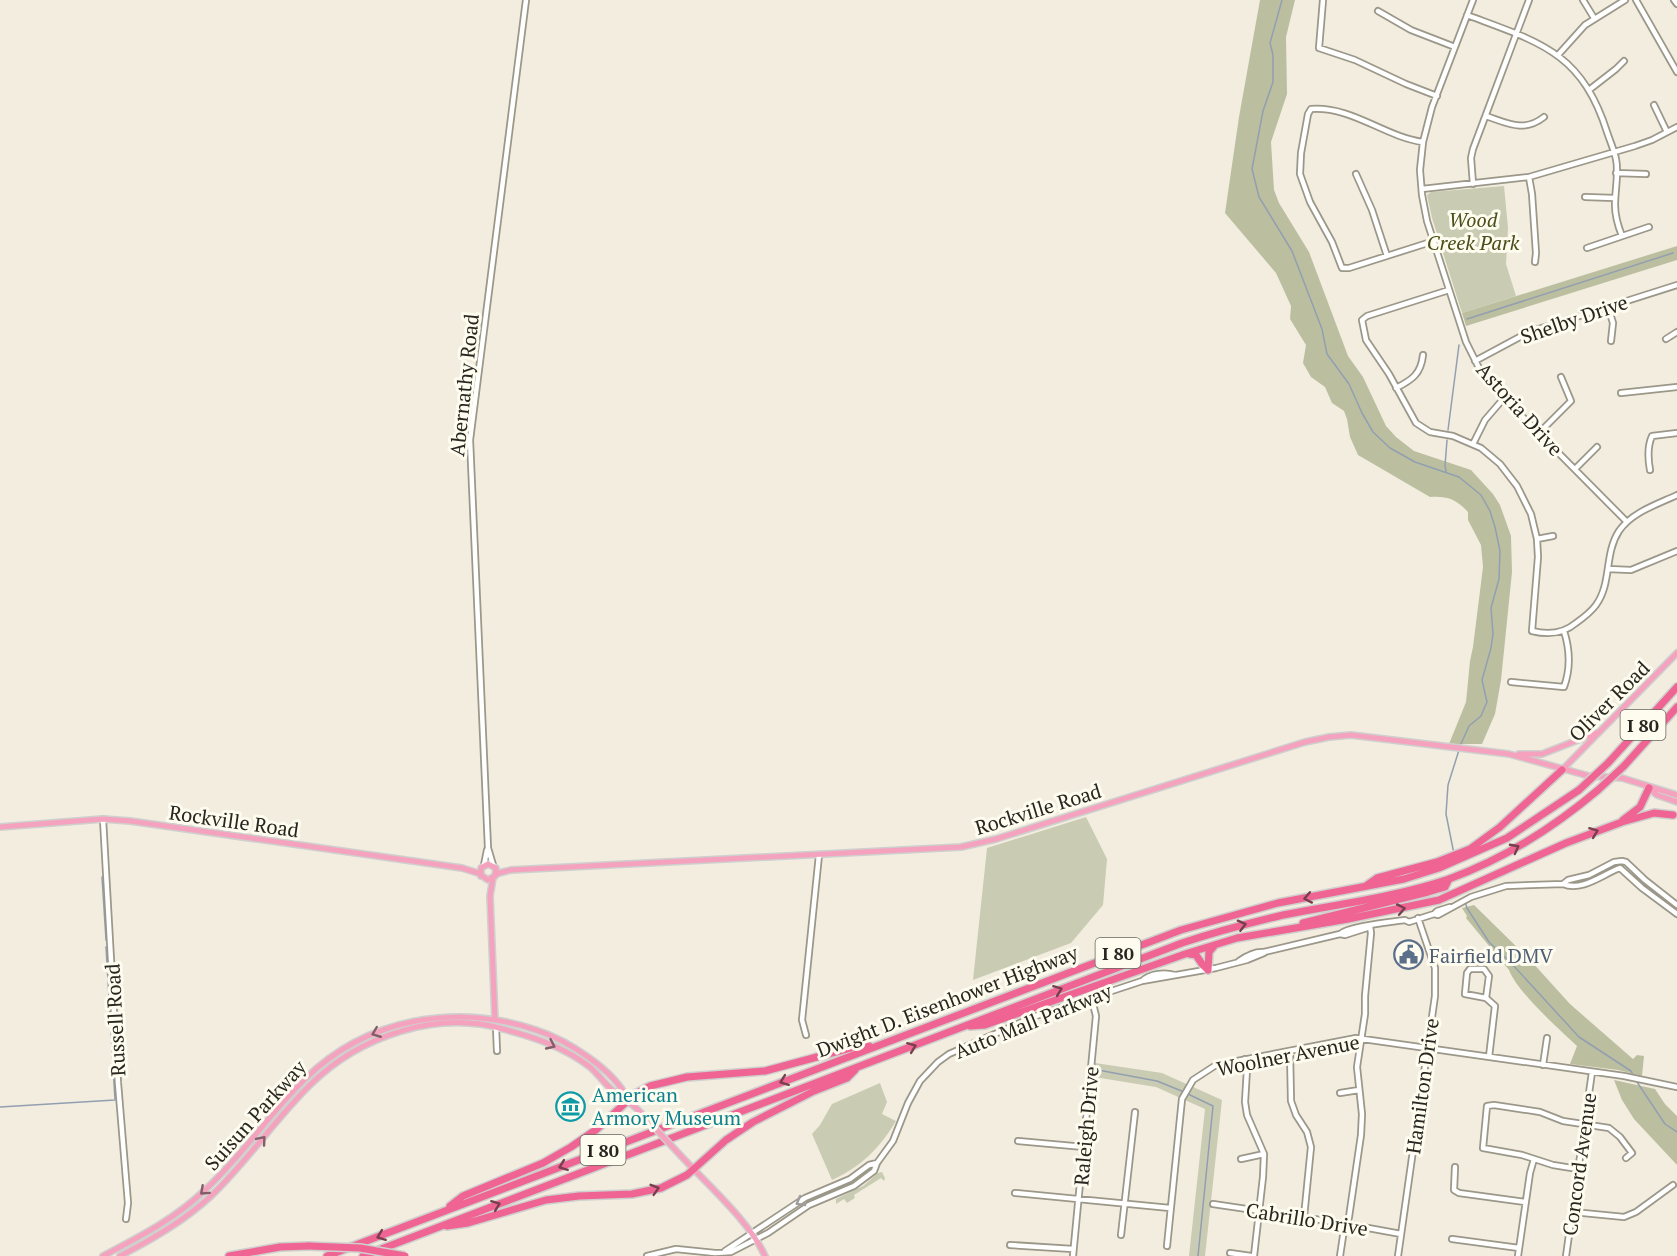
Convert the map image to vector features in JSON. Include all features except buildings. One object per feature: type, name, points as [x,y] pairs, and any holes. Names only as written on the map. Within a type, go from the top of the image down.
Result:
[{"type":"highway","name":"Dwight D. Eisenhower Highway","points":[[327,1256],[1181,930],[1278,903],[1404,879],[1460,857],[1524,828],[1579,789],[1608,763],[1677,687]]},
{"type":"highway","name":"Dwight D. Eisenhower Highway","points":[[363,1256],[1206,935],[1283,916],[1410,891],[1449,879],[1526,842],[1562,820],[1624,766],[1677,707]]},
{"type":"highway","points":[[1460,857],[1500,827],[1562,770]]},
{"type":"highway","points":[[1622,822],[1640,807],[1649,788]]},
{"type":"highway","points":[[965,1027],[985,1025],[1185,954],[1253,934],[1348,920],[1423,904],[1453,895],[1566,843],[1622,822],[1654,813],[1673,815]]},
{"type":"highway","points":[[1272,932],[1445,887],[1449,879]]},
{"type":"highway","points":[[1208,970],[1209,952],[1217,944]]},
{"type":"highway","points":[[1185,954],[1196,955],[1208,970]]},
{"type":"highway","points":[[438,1214],[463,1197],[521,1173],[571,1147],[597,1129],[628,1100],[650,1086],[674,1078],[765,1071],[854,1047],[878,1045]]},
{"type":"highway","points":[[441,1226],[468,1223],[546,1200],[646,1192],[677,1181],[726,1140],[753,1122],[804,1096],[847,1078],[859,1067]]},
{"type":"highway","points":[[229,1256],[272,1248],[309,1246],[360,1248],[405,1256]]},
{"type":"main road","name":"Oliver Road","points":[[1562,770],[1677,652]]},
{"type":"main road","points":[[1509,754],[1542,754],[1600,731]]},
{"type":"main road","name":"Rockville Road","points":[[462,868],[494,866],[511,870],[943,849],[978,844],[1239,762],[1329,737],[1369,736],[1509,754],[1588,776],[1622,778],[1649,788]]},
{"type":"main road","points":[[1649,788],[1677,795]]},
{"type":"main road","points":[[1649,788],[1657,795],[1677,802]]},
{"type":"main road","name":"Rockville Road","points":[[0,827],[104,819],[462,868],[483,877],[494,877],[511,870]]},
{"type":"main road","points":[[483,866],[480,871],[490,896]]},
{"type":"main road","points":[[494,866],[490,896],[496,1027]]},
{"type":"main road","name":"Suisun Parkway","points":[[103,1256],[156,1227],[197,1198],[228,1168],[304,1079],[322,1063],[344,1048],[374,1033],[409,1022],[453,1016],[495,1019],[554,1036],[592,1061],[610,1081],[613,1090],[628,1100],[694,1169],[754,1237],[765,1256]]},
{"type":"main road","name":"Suisun Parkway","points":[[120,1256],[128,1254],[175,1225],[209,1198],[310,1084],[348,1055],[410,1028],[459,1023],[496,1027],[531,1037],[565,1052],[618,1085],[624,1090],[628,1100]]},
{"type":"street","name":"Abernathy Road","points":[[494,866],[488,848],[470,440],[526,0]]},
{"type":"street","points":[[1323,0],[1319,48],[1362,63],[1437,96]]},
{"type":"street","name":"Astoria Drive","points":[[1473,0],[1437,96],[1423,142],[1420,170],[1427,221],[1466,342],[1488,381],[1627,522]]},
{"type":"street","points":[[1473,184],[1471,158],[1529,0]]},
{"type":"street","points":[[1583,0],[1594,18]]},
{"type":"street","points":[[1558,55],[1575,33],[1594,18],[1625,0]]},
{"type":"street","points":[[1636,0],[1677,72]]},
{"type":"street","points":[[1674,0],[1677,4]]},
{"type":"street","points":[[1378,11],[1417,33],[1455,47]]},
{"type":"street","points":[[1467,15],[1533,40],[1558,55],[1570,65],[1589,90],[1600,109],[1614,153],[1615,216],[1622,236]]},
{"type":"street","points":[[1589,90],[1624,61]]},
{"type":"street","points":[[1654,105],[1667,132]]},
{"type":"street","points":[[1423,142],[1399,137],[1367,121],[1342,113],[1318,108],[1311,109],[1300,153],[1300,174],[1307,195],[1332,242],[1342,268],[1349,268],[1434,241]]},
{"type":"street","points":[[1486,116],[1523,126],[1535,124],[1544,117]]},
{"type":"street","points":[[1422,189],[1529,177],[1614,153],[1652,140],[1677,127]]},
{"type":"street","points":[[1616,173],[1646,174]]},
{"type":"street","points":[[1356,174],[1372,210],[1388,256]]},
{"type":"street","points":[[1529,177],[1533,206],[1535,262]]},
{"type":"street","points":[[1585,197],[1615,198]]},
{"type":"street","points":[[1587,248],[1649,227]]},
{"type":"street","name":"Shelby Drive","points":[[1475,361],[1529,332],[1677,285]]},
{"type":"street","points":[[1449,290],[1367,316],[1362,320],[1366,340],[1382,363],[1411,417],[1422,428],[1473,444],[1500,464],[1517,486],[1531,514],[1537,539],[1538,556],[1532,631],[1547,634],[1564,631],[1596,606],[1603,592],[1614,540],[1627,522],[1641,512],[1677,495]]},
{"type":"street","points":[[1608,307],[1613,323],[1611,341]]},
{"type":"street","points":[[1666,339],[1677,332]]},
{"type":"street","points":[[1396,388],[1418,374],[1423,355]]},
{"type":"street","points":[[1539,433],[1571,401],[1561,377]]},
{"type":"street","points":[[1620,393],[1677,387]]},
{"type":"street","points":[[1473,444],[1485,420],[1504,398]]},
{"type":"street","points":[[1650,470],[1648,458],[1652,436],[1677,433]]},
{"type":"street","points":[[1575,469],[1597,447]]},
{"type":"street","points":[[1537,539],[1553,536]]},
{"type":"street","points":[[1608,569],[1631,570],[1677,551]]},
{"type":"street","points":[[1511,682],[1564,687],[1570,658],[1564,631]]},
{"type":"street","name":"Russell Road","points":[[104,819],[118,1083],[128,1203],[126,1219]]},
{"type":"street","name":"Abernathy Road","points":[[483,866],[488,848]]},
{"type":"street","points":[[806,1035],[802,1020],[819,855]]},
{"type":"street","name":"Auto Mall Parkway","points":[[1563,884],[1568,880],[1589,875],[1614,862],[1622,861],[1677,905]]},
{"type":"street","name":"Auto Mall Parkway","points":[[754,1237],[809,1206],[854,1186],[874,1171],[893,1141],[917,1086],[938,1062],[972,1042],[1091,996],[1142,981],[1146,977],[1208,970],[1247,960],[1264,952],[1340,934],[1344,930],[1360,926],[1370,927],[1405,920],[1408,917],[1438,915],[1471,897],[1506,886],[1580,885],[1620,868],[1677,914]]},
{"type":"street","name":"Hamilton Drive","points":[[1398,1256],[1435,996],[1436,974],[1418,918]]},
{"type":"street","points":[[1340,1256],[1361,1135],[1358,1067],[1370,927]]},
{"type":"street","points":[[1486,999],[1488,972],[1484,969],[1470,969],[1467,973],[1465,994],[1486,999],[1496,1006],[1489,1057]]},
{"type":"street","name":"Raleigh Drive","points":[[1073,1256],[1096,1016],[1091,996]]},
{"type":"street","points":[[496,1027],[497,1051]]},
{"type":"street","points":[[1544,1065],[1547,1038]]},
{"type":"street","name":"Woolner Avenue","points":[[1167,1246],[1182,1099],[1189,1085],[1216,1065],[1361,1039],[1620,1076],[1677,1087]]},
{"type":"street","points":[[1290,1051],[1291,1101],[1296,1115],[1307,1132],[1311,1148],[1304,1217]]},
{"type":"street","points":[[1230,1253],[1253,1256],[1260,1211],[1264,1154],[1247,1115],[1245,1059]]},
{"type":"street","name":"Concord Avenue","points":[[1566,1256],[1592,1072]]},
{"type":"street","points":[[1340,1093],[1359,1090]]},
{"type":"street","points":[[1578,1168],[1553,1165],[1483,1148],[1487,1106],[1540,1112],[1563,1121],[1601,1125],[1615,1132],[1632,1153],[1626,1158]]},
{"type":"street","points":[[1121,1235],[1135,1112]]},
{"type":"street","points":[[1018,1141],[1084,1147]]},
{"type":"street","points":[[1240,1159],[1264,1154]]},
{"type":"street","points":[[1518,1256],[1525,1202],[1534,1159]]},
{"type":"street","name":"Auto Mall Parkway","points":[[754,1237],[805,1198],[850,1179],[869,1165],[877,1163]]},
{"type":"street","points":[[1455,1167],[1454,1190],[1459,1193],[1525,1202]]},
{"type":"street","points":[[1573,1212],[1624,1217],[1636,1212],[1673,1185]]},
{"type":"street","points":[[1015,1193],[1170,1208]]},
{"type":"street","name":"Cabrillo Drive","points":[[1213,1204],[1401,1234]]},
{"type":"street","points":[[647,1256],[676,1249],[715,1253],[731,1252],[754,1237]]},
{"type":"street","points":[[1452,1239],[1519,1248]]},
{"type":"street","points":[[1010,1245],[1073,1250]]},
{"type":"green space","points":[[1260,0],[1295,0],[1286,37],[1287,94],[1271,142],[1274,190],[1279,203],[1309,252],[1348,356],[1363,377],[1386,426],[1414,451],[1471,470],[1500,505],[1511,536],[1512,572],[1501,680],[1495,714],[1482,744],[1449,744],[1466,702],[1483,567],[1481,545],[1468,520],[1468,512],[1451,499],[1430,497],[1358,455],[1350,437],[1344,411],[1332,403],[1325,387],[1311,377],[1303,363],[1306,345],[1290,319],[1291,306],[1276,273],[1225,213]]},
{"type":"green space","name":"Wood Creek Park","points":[[1504,186],[1508,228],[1506,264],[1516,296],[1462,313],[1427,195],[1431,192]]},
{"type":"green space","points":[[1677,246],[1677,260],[1466,326],[1462,313]]},
{"type":"green space","points":[[1086,817],[1107,859],[1103,905],[1071,943],[973,980],[987,848]]},
{"type":"green space","points":[[1474,905],[1531,961],[1570,1004],[1633,1059],[1637,1055],[1644,1056],[1642,1076],[1618,1070],[1570,1064],[1577,1046],[1529,999],[1509,970],[1466,918],[1462,908]]},
{"type":"green space","points":[[1095,1063],[1162,1073],[1222,1100],[1205,1256],[1189,1256],[1205,1109],[1156,1087],[1094,1077]]},
{"type":"green space","points":[[1614,1080],[1655,1089],[1677,1116],[1677,1165],[1634,1119],[1622,1100]]},
{"type":"green space","points":[[880,1083],[887,1102],[882,1114],[896,1121],[869,1156],[832,1180],[812,1134],[832,1104]]},
{"type":"green space","points":[[882,1172],[884,1181],[881,1178],[854,1195],[855,1198],[847,1203],[844,1199],[836,1204],[836,1199],[863,1186]]},
{"type":"waterway","points":[[1282,0],[1270,43],[1273,55],[1273,82],[1263,111],[1252,169],[1259,197],[1292,251],[1322,329],[1327,354],[1349,384],[1373,432],[1390,448],[1415,462],[1459,477],[1481,495],[1490,511],[1495,527],[1500,551],[1499,579],[1491,608],[1493,634],[1491,648],[1482,680],[1487,702],[1481,716],[1469,726],[1460,746]]},
{"type":"waterway","points":[[1467,319],[1673,253]]},
{"type":"waterway","points":[[1448,430],[1459,345]]},
{"type":"waterway","points":[[1446,471],[1447,440]]},
{"type":"waterway","points":[[1454,854],[1446,814],[1448,785],[1459,750]]},
{"type":"waterway","points":[[102,877],[106,940]]},
{"type":"waterway","points":[[1465,902],[1489,942],[1579,1037],[1631,1071],[1633,1075]]},
{"type":"waterway","points":[[0,1107],[115,1100],[106,947]]},
{"type":"waterway","points":[[1098,1070],[1157,1081],[1184,1092]]},
{"type":"waterway","points":[[1635,1079],[1665,1124],[1677,1132]]},
{"type":"waterway","points":[[1188,1094],[1213,1106],[1198,1256]]},
{"type":"place","name":"Fairfield DMV","points":[[1408,955]]},
{"type":"place","name":"American Armory Museum","points":[[571,1106]]}]
